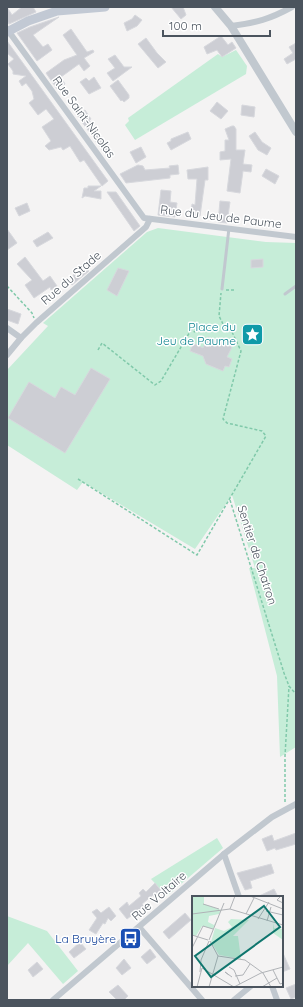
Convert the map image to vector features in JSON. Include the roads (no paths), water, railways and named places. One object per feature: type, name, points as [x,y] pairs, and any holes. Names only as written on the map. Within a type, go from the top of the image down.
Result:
[{"type":"main road","points":[[7,31],[28,21],[57,11],[105,7]]},
{"type":"street","points":[[215,7],[231,26],[296,132]]},
{"type":"street","points":[[231,26],[255,23],[271,18],[292,7]]},
{"type":"street","name":"Rue Saint-Nicolas","points":[[7,31],[147,218]]},
{"type":"street","name":"Rue du Jeu de Paume","points":[[147,218],[296,237]]},
{"type":"street","name":"Rue du Stade","points":[[7,355],[36,323],[146,227],[147,218]]},
{"type":"street","points":[[7,328],[21,338]]},
{"type":"street","name":"Rue Voltaire","points":[[53,1000],[224,854],[285,810],[296,804]]},
{"type":"street","points":[[224,854],[239,896]]},
{"type":"street","points":[[139,927],[202,1000]]},
{"type":"street","points":[[234,1000],[250,987]]},
{"type":"street","points":[[272,987],[277,1000]]},
{"type":"lane","points":[[222,289],[229,228]]},
{"type":"lane","points":[[285,294],[296,286]]},
{"type":"place","name":"Place du Jeu de Paume","points":[[252,334]]},
{"type":"place","name":"La Bruyère","points":[[131,939]]}]
